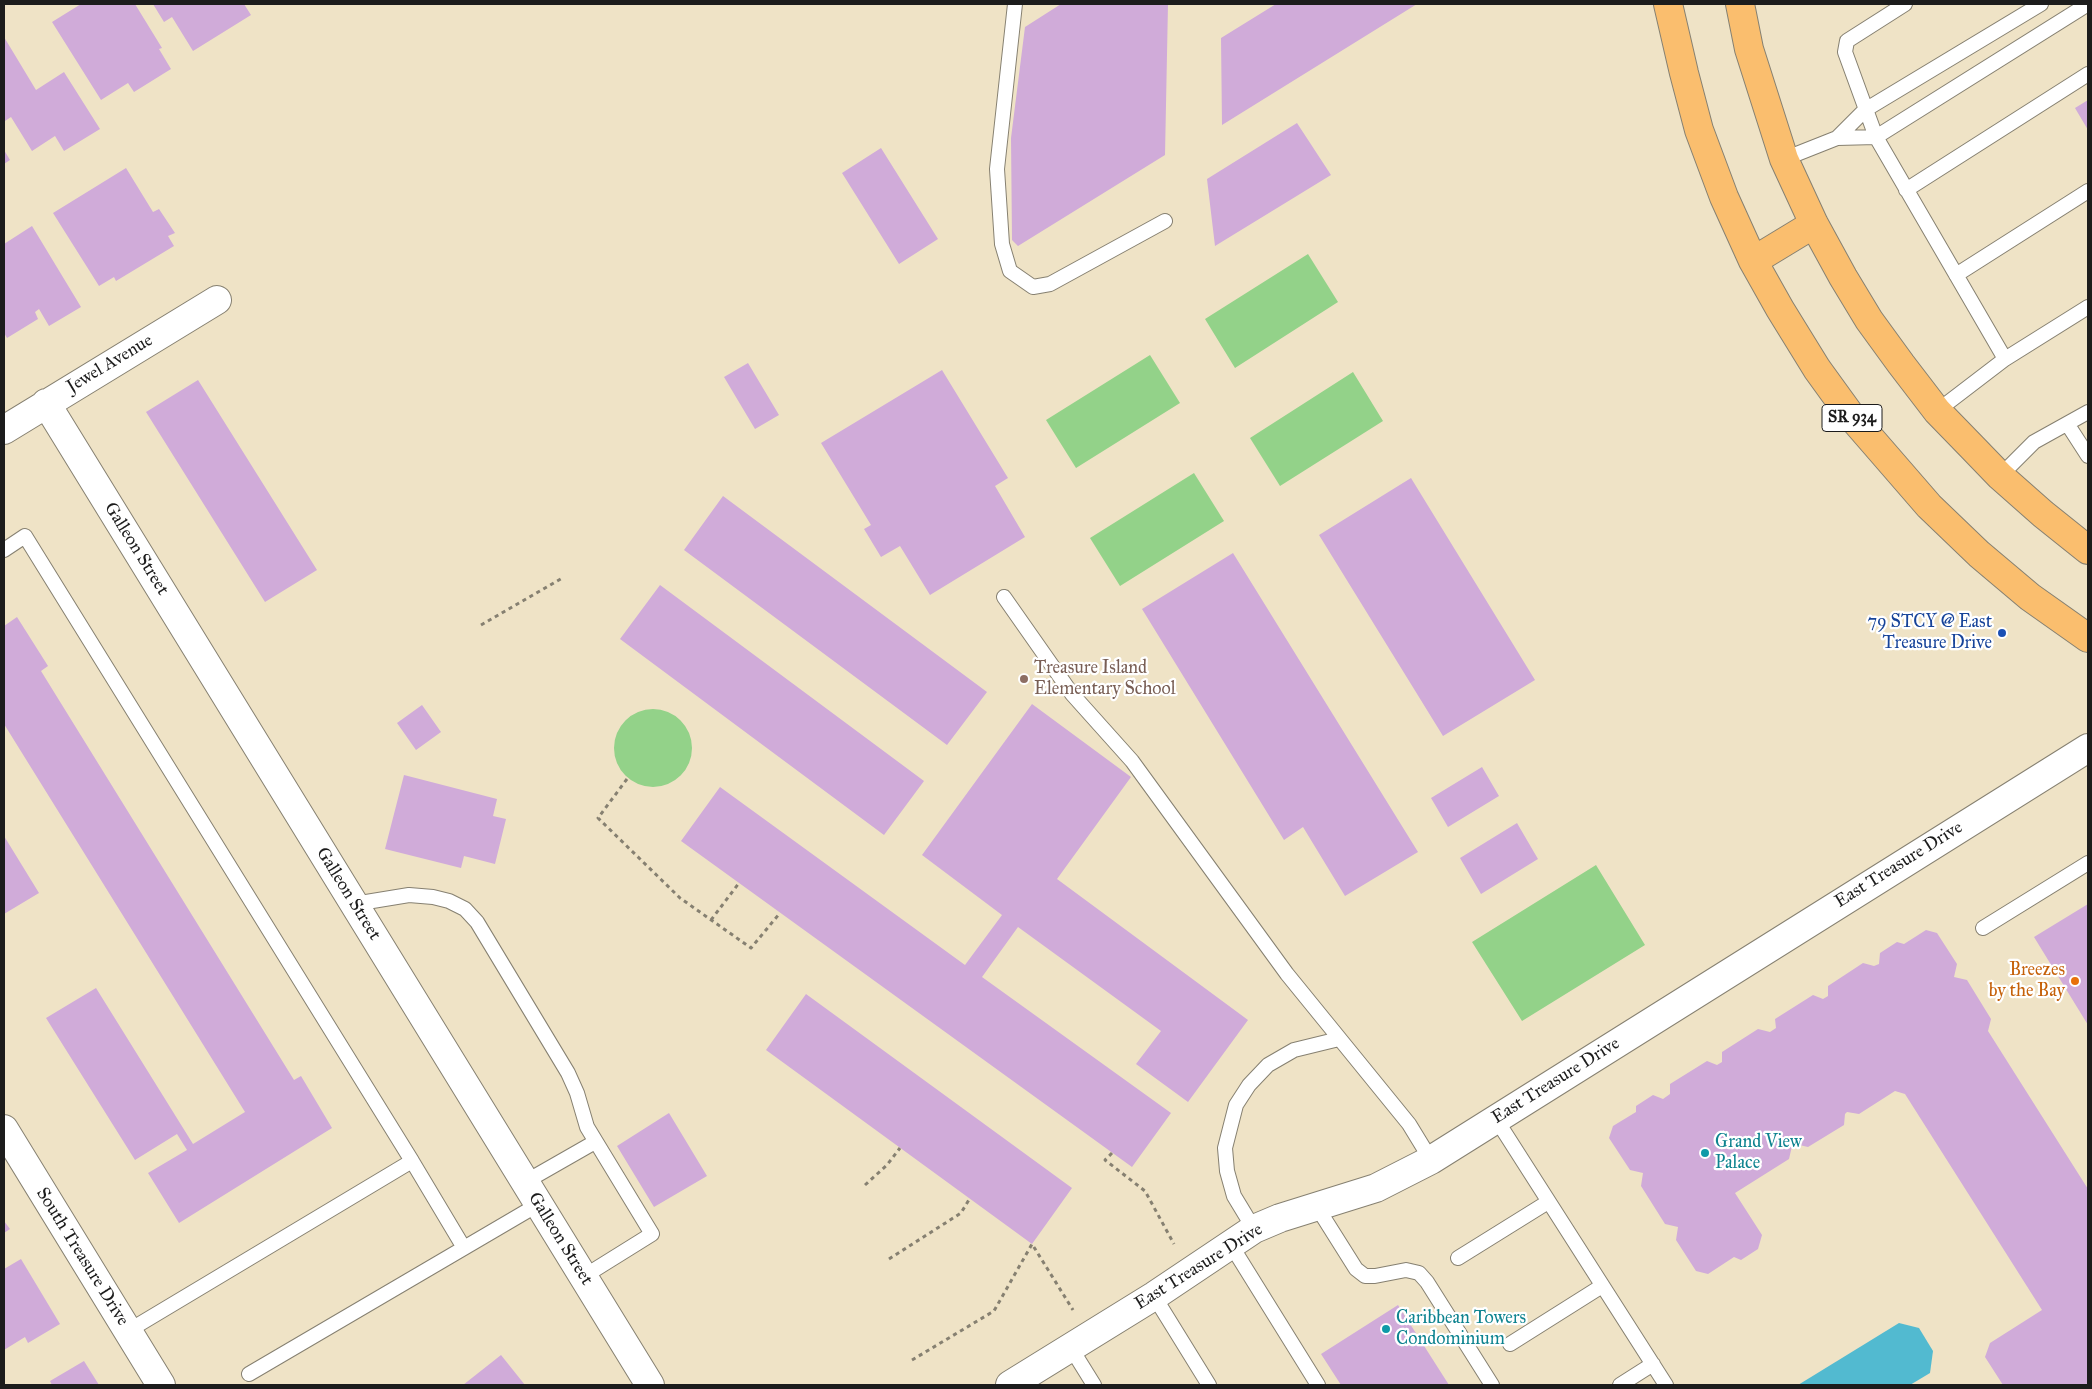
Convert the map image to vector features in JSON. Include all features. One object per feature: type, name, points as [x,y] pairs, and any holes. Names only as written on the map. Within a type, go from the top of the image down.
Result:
[{"type":"main road","name":"SR 934","points":[[1668,4],[1699,130],[1724,197],[1753,261],[1817,369],[1851,416],[1929,506],[1979,554],[2030,597],[2088,638]]},
{"type":"main road","points":[[1740,4],[1749,48],[1784,159],[1814,224],[1869,320],[1937,411],[2000,476],[2088,550]]},
{"type":"main road","points":[[1753,261],[1814,224]]},
{"type":"street","name":"Jewel Avenue","points":[[4,430],[217,300]]},
{"type":"street","name":"Galleon Street","points":[[46,403],[650,1385]]},
{"type":"street","name":"East Treasure Drive","points":[[1010,1385],[1154,1296],[1254,1229],[1376,1188],[1431,1160],[2088,748]]},
{"type":"street","name":"South Treasure Drive","points":[[4,1129],[161,1385]]},
{"type":"lane","points":[[1015,4],[996,169],[1002,244],[1010,271],[1033,287],[1050,284],[1166,222]]},
{"type":"lane","points":[[1905,4],[1847,41],[1845,52],[1876,137],[2005,359]]},
{"type":"lane","points":[[1837,138],[1865,110],[2040,4]]},
{"type":"lane","points":[[1784,159],[1837,138],[1876,137],[2088,4]]},
{"type":"lane","points":[[1906,190],[2088,74]]},
{"type":"lane","points":[[1956,276],[2088,191]]},
{"type":"lane","points":[[1937,411],[2005,359],[2088,307]]},
{"type":"lane","points":[[2000,476],[2034,442],[2068,425],[2088,412]]},
{"type":"lane","points":[[2068,425],[2088,456]]},
{"type":"lane","points":[[4,550],[25,536],[464,1248]]},
{"type":"lane","points":[[1004,597],[1072,694],[1132,761],[1287,974],[1409,1124],[1431,1160]]},
{"type":"lane","points":[[1983,928],[2088,863]]},
{"type":"lane","points":[[354,904],[409,895],[433,897],[465,908],[477,922],[568,1073],[577,1093],[587,1127],[652,1234],[584,1277]]},
{"type":"lane","points":[[1254,1229],[1234,1196],[1227,1171],[1226,1148],[1236,1105],[1249,1085],[1268,1065],[1294,1050],[1339,1039]]},
{"type":"lane","points":[[1496,1119],[1666,1385]]},
{"type":"lane","points":[[249,1374],[464,1248],[595,1142]]},
{"type":"lane","points":[[128,1332],[412,1161]]},
{"type":"lane","points":[[1458,1258],[1548,1202]]},
{"type":"lane","points":[[1317,1207],[1356,1270],[1365,1276],[1376,1276],[1406,1270],[1419,1273],[1427,1282],[1492,1385]]},
{"type":"lane","points":[[1231,1245],[1318,1385]]},
{"type":"lane","points":[[1510,1344],[1602,1286]]},
{"type":"lane","points":[[1154,1296],[1209,1385]]},
{"type":"lane","points":[[1080,1342],[1094,1385]]},
{"type":"lane","points":[[1620,1385],[1653,1364]]},
{"type":"path","points":[[481,625],[564,576]]},
{"type":"path","points":[[627,779],[598,818],[680,898],[751,948],[780,913]]},
{"type":"path","points":[[711,920],[739,883]]},
{"type":"path","points":[[865,1185],[887,1165],[900,1148]]},
{"type":"path","points":[[1112,1153],[1105,1160],[1145,1191],[1189,1271]]},
{"type":"path","points":[[889,1259],[961,1213],[970,1198]]},
{"type":"path","points":[[912,1360],[994,1311],[1032,1244],[1080,1342]]},
{"type":"green space","points":[[1308,254],[1338,302],[1235,368],[1205,319]]},
{"type":"green space","points":[[1150,355],[1180,403],[1076,468],[1046,420]]},
{"type":"green space","points":[[1353,372],[1383,421],[1280,486],[1250,438]]},
{"type":"green space","points":[[1194,473],[1224,521],[1120,586],[1090,538]]},
{"type":"green space","points":[[645,709],[661,709],[675,715],[686,726],[692,740],[692,756],[686,770],[675,781],[661,787],[645,787],[631,781],[620,770],[614,756],[614,740],[620,726],[631,715]]},
{"type":"green space","points":[[1596,865],[1645,945],[1522,1021],[1472,942]]},
{"type":"water","points":[[1899,1323],[1919,1328],[1933,1351],[1930,1373],[1910,1385],[1798,1385]]},
{"type":"building","points":[[81,4],[135,4],[162,48],[159,49],[171,69],[134,92],[128,83],[101,100],[52,22]]},
{"type":"building","points":[[153,4],[244,4],[251,15],[193,51],[172,17],[164,22]]},
{"type":"building","points":[[1061,4],[1168,4],[1165,155],[1018,246],[1012,240],[1011,138],[1025,27]]},
{"type":"building","points":[[1276,4],[1417,4],[1222,125],[1221,38]]},
{"type":"building","points":[[4,37],[36,90],[64,72],[100,129],[64,151],[55,136],[32,151],[11,117],[4,120]]},
{"type":"building","points":[[2088,100],[2088,130],[2075,108]]},
{"type":"building","points":[[1297,123],[1331,175],[1215,246],[1207,179]]},
{"type":"building","points":[[881,148],[938,239],[899,264],[842,173]]},
{"type":"building","points":[[4,150],[10,160],[4,164]]},
{"type":"building","points":[[126,168],[153,212],[159,209],[175,233],[168,236],[174,246],[116,281],[114,277],[99,286],[53,213]]},
{"type":"building","points":[[32,226],[81,307],[49,326],[39,309],[35,312],[38,319],[7,338],[4,333],[4,244]]},
{"type":"building","points":[[748,363],[779,415],[755,429],[724,377]]},
{"type":"building","points":[[942,370],[1008,478],[995,486],[1025,537],[930,595],[900,546],[881,557],[864,529],[871,525],[821,443]]},
{"type":"building","points":[[198,380],[317,570],[265,602],[146,412]]},
{"type":"building","points":[[1411,478],[1535,680],[1443,736],[1319,535]]},
{"type":"building","points":[[723,496],[987,692],[947,745],[684,550]]},
{"type":"building","points":[[1233,553],[1418,852],[1345,896],[1303,827],[1284,840],[1142,609]]},
{"type":"building","points":[[660,585],[924,781],[884,835],[620,639]]},
{"type":"building","points":[[17,617],[48,666],[41,671],[294,1080],[301,1076],[332,1128],[179,1223],[148,1173],[187,1150],[177,1134],[135,1160],[46,1018],[96,988],[193,1144],[245,1112],[4,724],[4,626]]},
{"type":"building","points":[[1032,704],[1131,777],[1057,879],[1248,1020],[1188,1102],[1136,1064],[1161,1031],[1018,927],[982,977],[1171,1113],[1132,1167],[681,841],[720,787],[965,965],[1002,915],[922,855]]},
{"type":"building","points":[[422,705],[441,732],[416,750],[397,723]]},
{"type":"building","points":[[1482,767],[1499,796],[1448,827],[1431,798]]},
{"type":"building","points":[[404,775],[497,799],[493,816],[506,819],[495,864],[464,856],[461,868],[385,849]]},
{"type":"building","points":[[1517,823],[1538,859],[1481,894],[1460,858]]},
{"type":"building","points":[[4,836],[39,893],[4,914]]},
{"type":"building","name":"Breezes by the Bay","points":[[2088,904],[2088,1025],[2034,937]]},
{"type":"building","name":"Grand View Palace","points":[[1926,930],[1937,933],[1957,964],[1954,977],[1967,980],[1991,1019],[1988,1031],[2088,1189],[2088,1383],[2085,1385],[2003,1385],[1985,1357],[1990,1343],[2042,1310],[1905,1094],[1895,1091],[1859,1114],[1847,1112],[1844,1125],[1808,1147],[1795,1144],[1792,1146],[1789,1159],[1735,1193],[1762,1235],[1758,1249],[1741,1260],[1734,1257],[1708,1274],[1696,1271],[1676,1240],[1678,1227],[1665,1224],[1641,1186],[1643,1173],[1630,1170],[1609,1138],[1613,1126],[1636,1112],[1636,1106],[1653,1095],[1663,1099],[1670,1094],[1670,1084],[1707,1061],[1717,1065],[1722,1062],[1722,1052],[1758,1029],[1770,1032],[1776,1028],[1775,1019],[1813,995],[1823,999],[1828,996],[1828,986],[1863,963],[1874,966],[1879,964],[1880,953],[1897,942],[1904,944]]},
{"type":"building","points":[[806,994],[1072,1188],[1032,1244],[766,1050]]},
{"type":"building","points":[[669,1113],[707,1176],[654,1207],[617,1146]]},
{"type":"building","points":[[4,1221],[10,1229],[4,1233]]},
{"type":"building","points":[[21,1259],[60,1324],[28,1343],[25,1337],[4,1350],[4,1269]]},
{"type":"building","name":"Caribbean Towers Condominium","points":[[1398,1305],[1449,1385],[1341,1385],[1321,1354]]},
{"type":"building","points":[[501,1355],[525,1385],[463,1385]]},
{"type":"building","points":[[84,1361],[99,1385],[52,1385],[50,1381]]},
{"type":"place","name":"79 STCY @ East Treasure Drive","points":[[2002,633]]},
{"type":"place","name":"Treasure Island Elementary School","points":[[1024,679]]},
{"type":"place","name":"Breezes by the Bay","points":[[2075,981]]},
{"type":"place","name":"Grand View Palace","points":[[1705,1153]]},
{"type":"place","name":"Caribbean Towers Condominium","points":[[1386,1329]]}]
